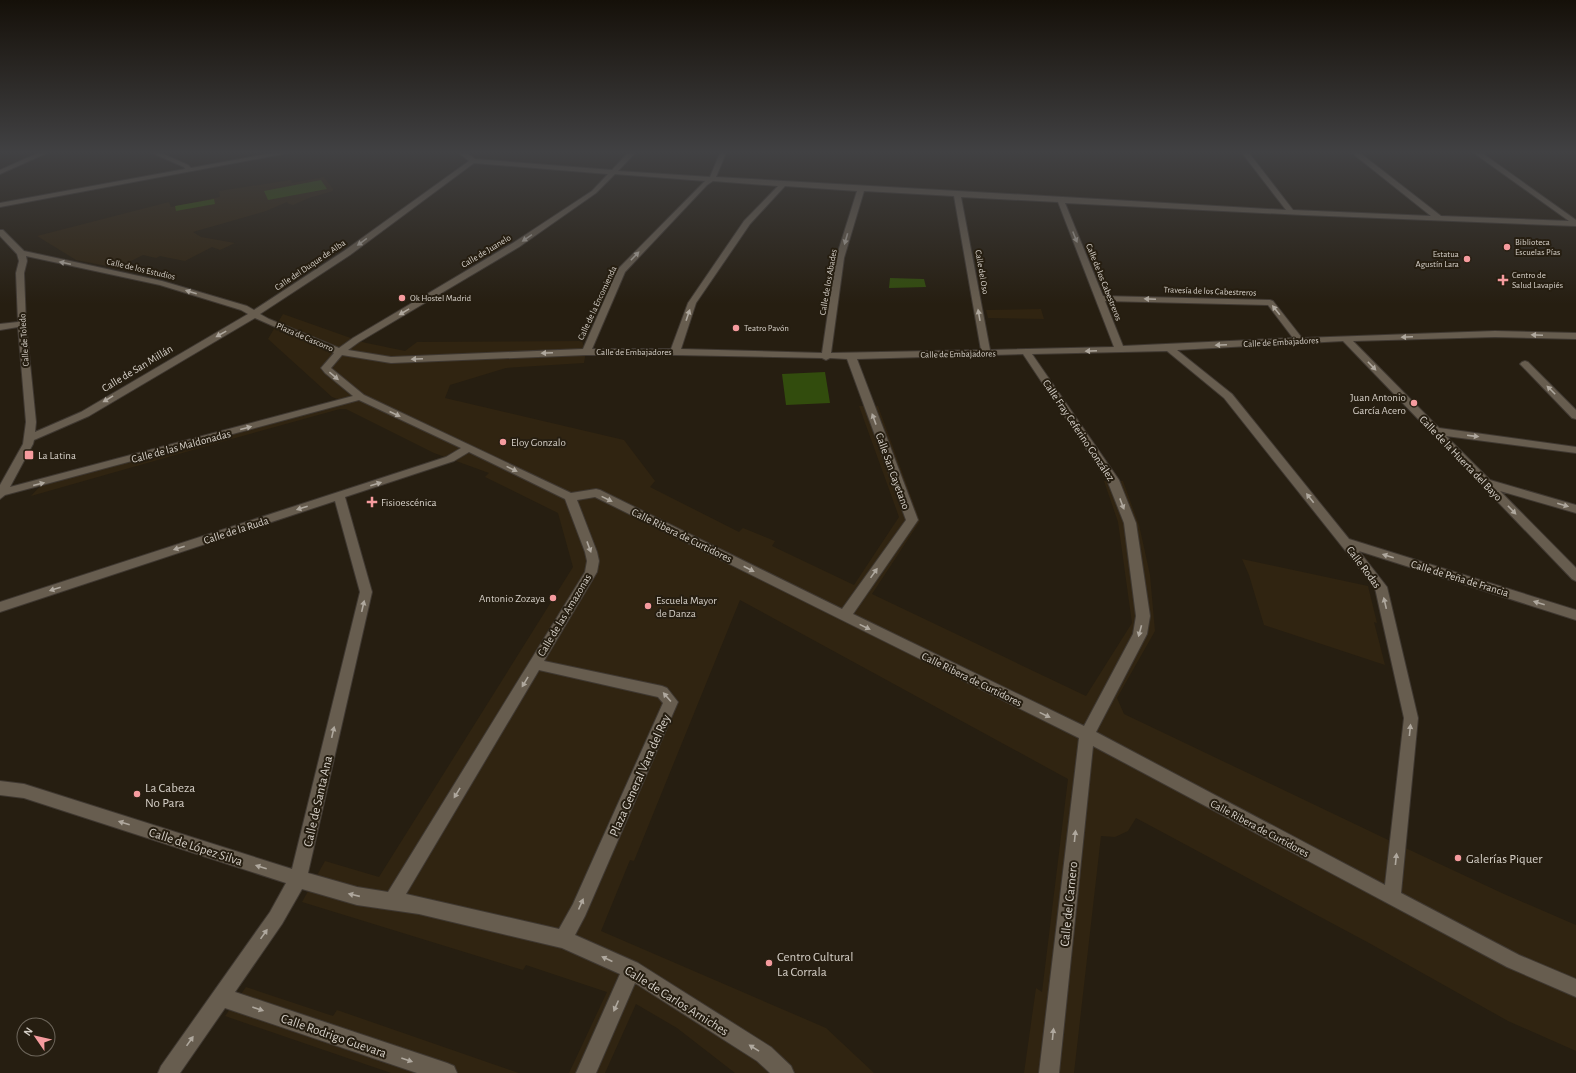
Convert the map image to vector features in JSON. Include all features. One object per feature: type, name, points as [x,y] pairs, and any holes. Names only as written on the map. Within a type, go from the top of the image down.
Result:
[{"type":"street","points":[[0,205],[11,203]]},
{"type":"street","name":"Calle del Duque de Alba","points":[[254,314],[347,253],[415,203]]},
{"type":"street","name":"Calle de Juanelo","points":[[340,352],[356,340],[516,245],[578,203]]},
{"type":"street","name":"Calle de la Encomienda","points":[[586,352],[621,271],[687,203]]},
{"type":"street","points":[[675,352],[692,303],[747,223],[765,203]]},
{"type":"street","name":"Calle de los Abades","points":[[826,356],[840,258],[856,203]]},
{"type":"street","name":"Calle del Oso","points":[[960,203],[986,353]]},
{"type":"street","name":"Calle de los Cabestreros","points":[[1061,203],[1120,350]]},
{"type":"street","points":[[1104,203],[1576,223]]},
{"type":"street","points":[[1284,203],[1291,212]]},
{"type":"street","points":[[1420,203],[1439,218]]},
{"type":"street","points":[[1548,203],[1576,223]]},
{"type":"street","points":[[0,232],[21,253]]},
{"type":"street","name":"Calle de los Estudios","points":[[21,253],[162,283],[244,308],[254,314]]},
{"type":"street","name":"Calle de Toledo","points":[[2,488],[13,473],[30,438],[31,422],[22,324],[20,273],[23,261],[21,253]]},
{"type":"street","name":"Travesía de los Cabestreros","points":[[1100,298],[1270,303],[1300,341]]},
{"type":"street","name":"Plaza de Cascorro","points":[[254,314],[266,321],[340,352],[326,368],[360,397]]},
{"type":"street","name":"Calle de San Millán","points":[[30,438],[85,414],[254,314]]},
{"type":"street","points":[[0,327],[22,324]]},
{"type":"street","name":"Calle de Embajadores","points":[[340,352],[391,360],[586,352],[675,352],[851,356],[1120,350],[1345,338],[1490,334],[1576,336]]},
{"type":"street","name":"Calle de la Huerta del Bayo","points":[[1345,338],[1576,576]]},
{"type":"street","name":"Calle Rodas","points":[[1169,348],[1228,396],[1381,587],[1411,718],[1392,898]]},
{"type":"street","name":"Calle Fray Ceferino González","points":[[1027,353],[1113,480],[1130,523],[1143,616],[1140,634],[1087,735]]},
{"type":"street","name":"Calle San Cayetano","points":[[844,616],[912,520],[851,356]]},
{"type":"street","points":[[1525,364],[1576,416]]},
{"type":"street","points":[[360,397],[570,497]]},
{"type":"street","name":"Calle de las Maldonadas","points":[[2,488],[360,397]]},
{"type":"street","points":[[1435,431],[1576,450]]},
{"type":"street","name":"Calle de la Ruda","points":[[0,607],[450,459],[469,448]]},
{"type":"street","points":[[1485,483],[1576,509]]},
{"type":"street","name":"Calle Ribera de Curtidores","points":[[570,497],[596,493],[1087,735],[1513,962],[1576,988]]},
{"type":"street","name":"Calle de Santa Ana","points":[[168,1073],[276,918],[298,879],[366,592],[339,496]]},
{"type":"street","name":"Calle de las Amazonas","points":[[535,664],[591,572],[591,552],[570,497]]},
{"type":"street","name":"Calle de Peña de Francia","points":[[1345,542],[1576,615]]},
{"type":"street","points":[[535,664],[393,900],[419,904],[537,934],[563,939]]},
{"type":"street","name":"Plaza General Vara del Rey","points":[[535,664],[653,689],[662,692],[671,702],[579,910],[563,939]]},
{"type":"street","name":"Calle del Carnero","points":[[1048,1073],[1087,735]]},
{"type":"street","name":"Calle de López Silva","points":[[0,788],[24,791],[298,879],[357,896],[393,900]]},
{"type":"street","name":"Calle de Carlos Arniches","points":[[563,939],[631,970],[764,1054],[784,1073]]},
{"type":"street","points":[[586,1073],[631,970]]},
{"type":"street","name":"Calle Rodrigo Guevara","points":[[221,997],[447,1073]]},
{"type":"shaded area","points":[[165,203],[169,203],[171,207],[190,203],[284,203],[266,211],[193,232],[201,237],[235,243],[220,250],[212,247],[185,261],[160,256],[156,258],[143,255],[117,268],[76,260],[37,236]]},
{"type":"shaded area","points":[[288,203],[297,203],[293,205]]},
{"type":"shaded area","points":[[1041,309],[1044,319],[988,318],[986,310]]},
{"type":"shaded area","points":[[283,314],[362,342],[405,351],[417,342],[582,341],[586,352],[584,363],[506,368],[450,385],[445,398],[624,440],[655,481],[650,487],[739,532],[743,528],[775,541],[772,546],[854,585],[899,517],[859,406],[878,406],[920,521],[872,594],[1086,696],[1132,623],[1118,522],[1104,481],[1123,481],[1139,525],[1150,575],[1155,631],[1117,698],[1124,714],[1504,894],[1576,925],[1576,1051],[1508,1021],[1369,943],[1136,818],[1128,831],[1115,837],[1101,836],[1074,1073],[1024,1073],[1036,988],[1042,992],[1068,779],[740,600],[634,861],[630,860],[601,931],[826,1028],[874,1073],[735,1073],[677,1028],[636,1004],[605,1073],[569,1073],[607,992],[526,965],[523,970],[302,902],[325,861],[379,877],[573,567],[558,513],[485,477],[489,473],[434,453],[346,409],[340,409],[31,496],[43,483],[343,401],[332,397],[268,339]]},
{"type":"shaded area","points":[[1242,559],[1368,586],[1377,623],[1374,622],[1385,665],[1264,625],[1249,575]]},
{"type":"shaded area","points":[[246,987],[333,1016],[337,1010],[519,1073],[391,1073],[225,1016]]},
{"type":"green space","points":[[191,203],[215,204],[176,211],[175,206]]},
{"type":"green space","points":[[890,278],[924,279],[926,287],[889,288]]},
{"type":"green space","points":[[825,372],[830,403],[786,405],[782,374]]},
{"type":"place","name":"Biblioteca Escuelas Pías","points":[[1507,247]]},
{"type":"place","name":"Estatua Agustín Lara","points":[[1467,259]]},
{"type":"place","name":"Centro de Salud Lavapiés","points":[[1503,280]]},
{"type":"place","name":"Ok Hostel Madrid","points":[[402,298]]},
{"type":"place","name":"Teatro Pavón","points":[[736,328]]},
{"type":"place","name":"Juan Antonio García Acero","points":[[1414,403]]},
{"type":"place","name":"Eloy Gonzalo","points":[[503,442]]},
{"type":"place","name":"La Latina","points":[[29,455]]},
{"type":"place","name":"Fisioescénica","points":[[372,502]]},
{"type":"place","name":"Antonio Zozaya","points":[[553,598]]},
{"type":"place","name":"Escuela Mayor de Danza","points":[[648,606]]},
{"type":"place","name":"La Cabeza No Para","points":[[137,794]]},
{"type":"place","name":"Galerías Piquer","points":[[1458,858]]},
{"type":"place","name":"Centro Cultural La Corrala","points":[[769,963]]}]
